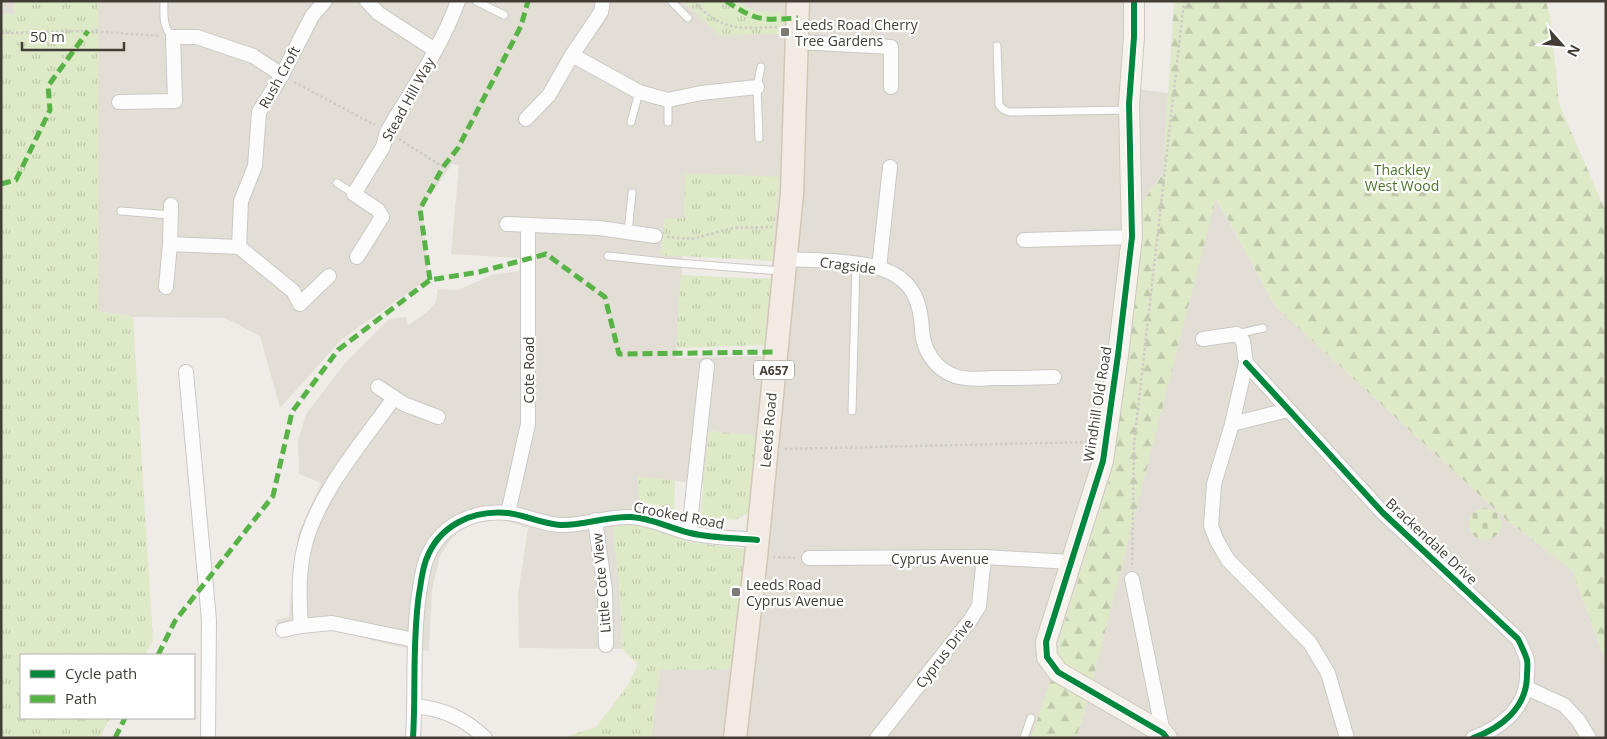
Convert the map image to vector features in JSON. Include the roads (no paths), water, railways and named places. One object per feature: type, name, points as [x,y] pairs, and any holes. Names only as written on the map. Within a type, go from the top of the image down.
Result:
[{"type":"main road","name":"Leeds Road","points":[[735,738],[757,549],[792,194],[798,1]]},
{"type":"street","name":"Rush Croft","points":[[239,247],[241,201],[255,166],[259,112],[282,75],[312,16],[325,1]]},
{"type":"street","points":[[367,1],[378,13],[435,50]]},
{"type":"street","name":"Stead Hill Way","points":[[354,194],[383,146],[387,132],[435,50],[450,22],[458,1]]},
{"type":"street","points":[[526,119],[549,95],[572,55],[601,12],[603,1]]},
{"type":"street","name":"Windhill Old Road","points":[[1134,1],[1134,37],[1129,110],[1132,237],[1103,461],[1046,642],[1047,657],[1058,672],[1165,735]]},
{"type":"street","points":[[798,34],[891,47],[891,87]]},
{"type":"street","points":[[119,102],[175,102],[173,37],[197,37],[253,56],[282,75]]},
{"type":"street","points":[[572,55],[639,92],[668,100],[701,93],[757,87]]},
{"type":"street","points":[[879,268],[890,167]]},
{"type":"street","points":[[354,194],[378,210],[382,217],[357,258]]},
{"type":"street","points":[[166,287],[171,210]]},
{"type":"street","points":[[507,224],[599,228],[655,236]]},
{"type":"street","name":"Cote Road","points":[[508,513],[528,424],[528,225]]},
{"type":"street","points":[[1024,240],[1132,237]]},
{"type":"street","points":[[170,244],[239,247],[293,291],[300,304],[330,276]]},
{"type":"street","name":"Cragside","points":[[785,265],[856,264],[879,268],[900,278],[912,290],[919,306],[923,342],[929,355],[939,366],[954,376],[970,379],[1054,377]]},
{"type":"street","points":[[1203,339],[1237,334],[1243,341],[1246,362],[1232,424],[1214,484],[1211,526],[1228,560],[1310,643],[1328,673],[1347,738]]},
{"type":"street","name":"Brackendale Drive","points":[[1246,362],[1383,514],[1518,639],[1527,661],[1527,688]]},
{"type":"street","points":[[688,532],[707,366]]},
{"type":"street","points":[[186,372],[209,611],[208,738]]},
{"type":"street","points":[[378,387],[394,398],[418,410],[438,417]]},
{"type":"street","points":[[301,626],[301,569],[304,550],[315,516],[322,501],[346,465],[394,398]]},
{"type":"street","points":[[1232,424],[1288,410]]},
{"type":"street","name":"Crooked Road","points":[[413,738],[415,706],[414,640],[423,569],[434,544],[447,529],[463,519],[484,513],[508,513],[560,525],[614,517],[651,519],[688,532],[757,549]]},
{"type":"street","name":"Little Cote View","points":[[595,520],[605,590],[606,645]]},
{"type":"street","name":"Cyprus Avenue","points":[[809,558],[984,557],[1070,562]]},
{"type":"street","name":"Cyprus Drive","points":[[877,738],[971,619],[979,606],[984,557]]},
{"type":"street","points":[[1132,579],[1165,735]]},
{"type":"street","points":[[283,630],[323,623],[341,624],[414,640]]},
{"type":"street","points":[[1473,738],[1487,733],[1508,719],[1527,688],[1564,705],[1578,720],[1589,738]]},
{"type":"street","points":[[415,706],[441,710],[461,719],[485,738]]},
{"type":"lane","points":[[164,1],[165,26],[167,32],[173,37]]},
{"type":"lane","points":[[476,1],[504,16]]},
{"type":"lane","points":[[671,1],[688,18]]},
{"type":"lane","points":[[997,46],[999,105],[1004,110],[1010,112],[1129,110]]},
{"type":"lane","points":[[759,138],[757,87],[761,67]]},
{"type":"lane","points":[[631,122],[639,92]]},
{"type":"lane","points":[[668,100],[668,122]]},
{"type":"lane","points":[[337,184],[354,194]]},
{"type":"lane","points":[[628,232],[632,193]]},
{"type":"lane","points":[[121,211],[171,210]]},
{"type":"lane","points":[[608,256],[664,262],[785,265]]},
{"type":"lane","points":[[852,411],[856,264]]},
{"type":"lane","points":[[1237,334],[1264,328]]},
{"type":"lane","points":[[1024,738],[1031,718]]},
{"type":"place","name":"Leeds Road Cherry Tree Gardens","points":[[785,32]]},
{"type":"place","name":"Leeds Road Cyprus Avenue","points":[[736,592]]},
{"type":"park label","name":"Thackley West Wood","points":[[1402,177]]}]
